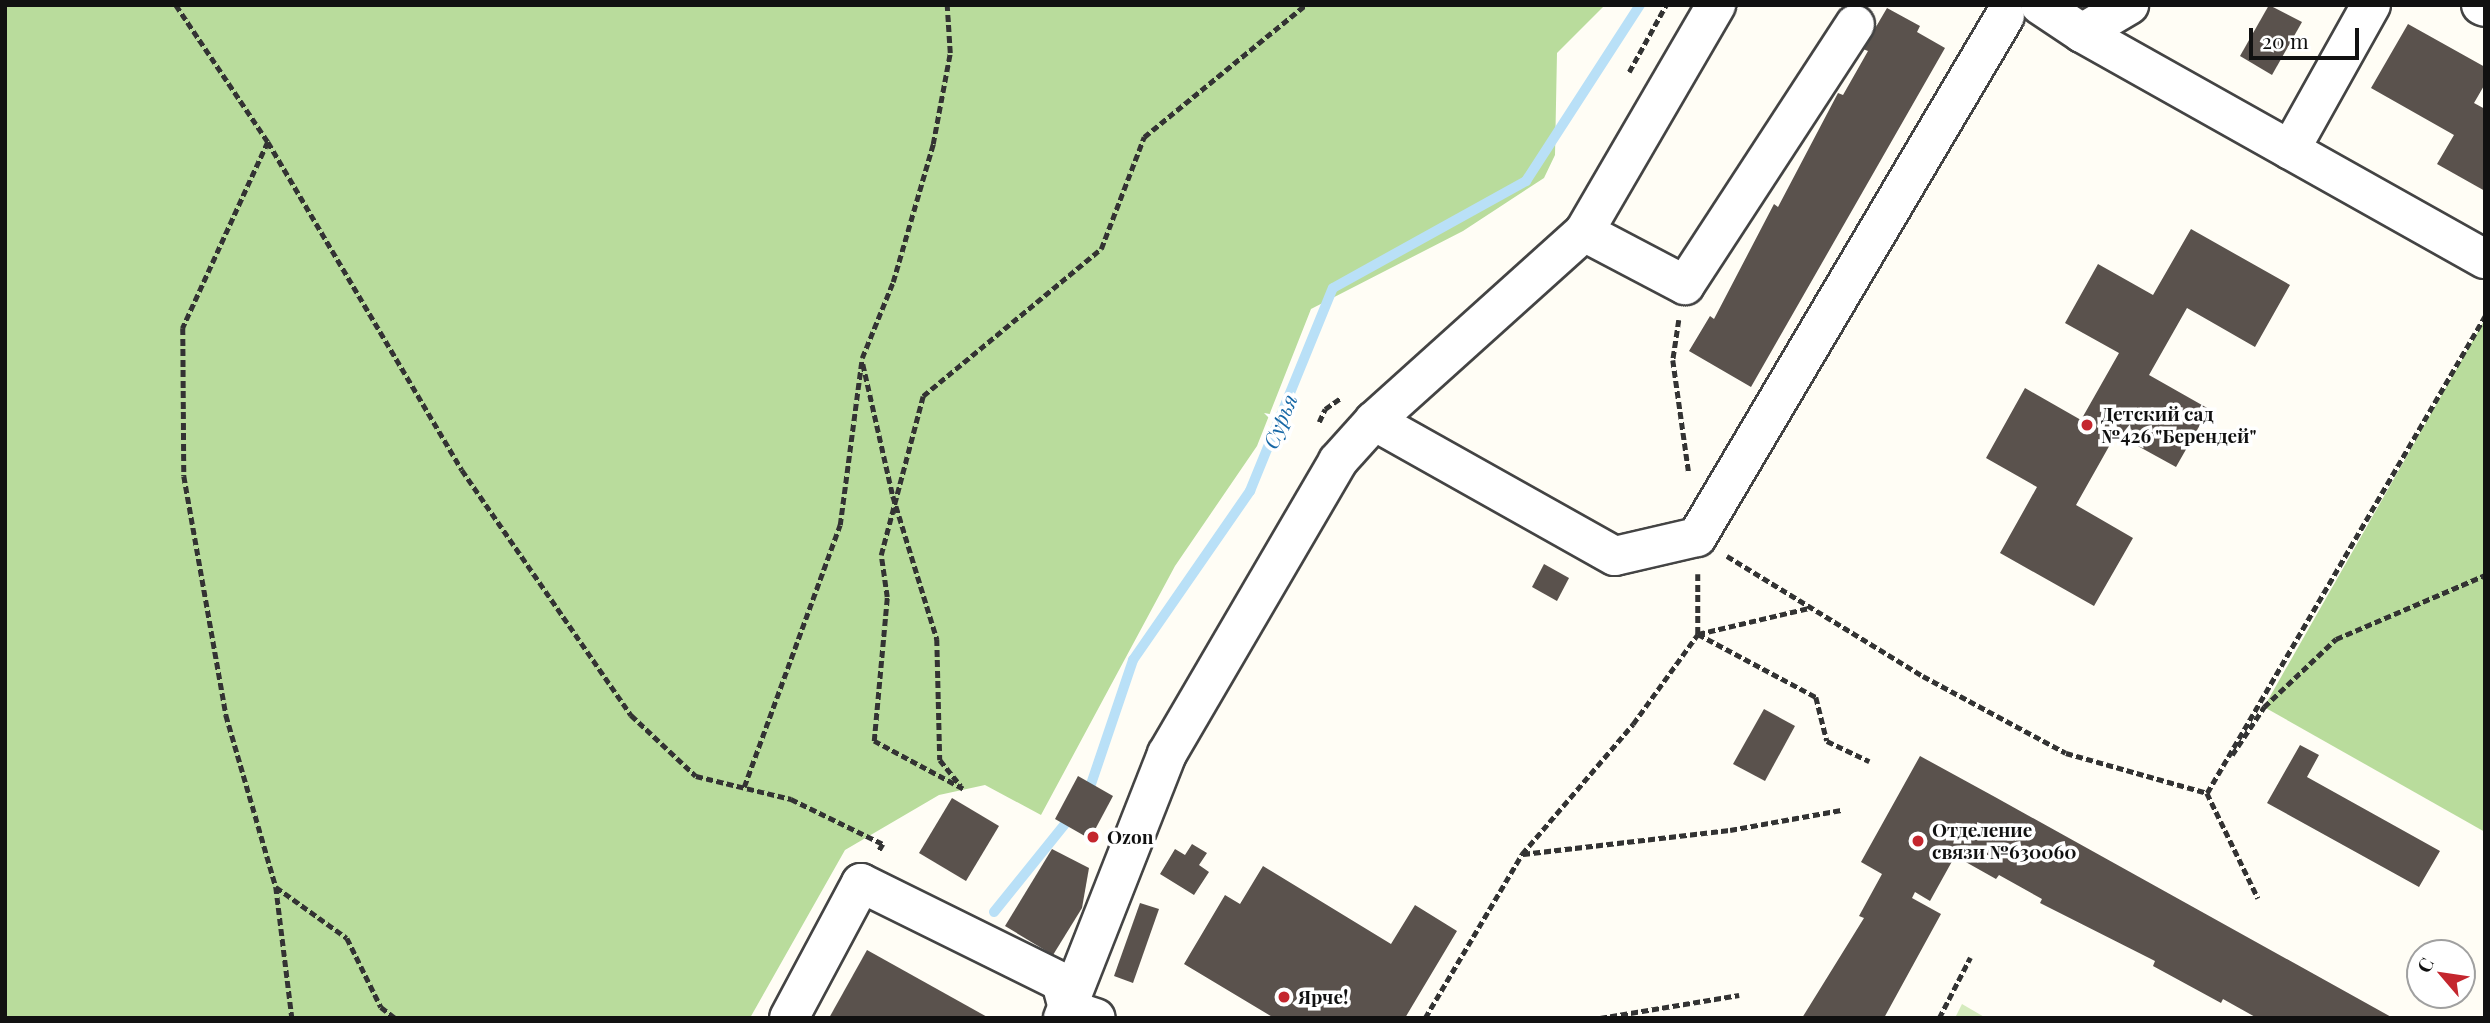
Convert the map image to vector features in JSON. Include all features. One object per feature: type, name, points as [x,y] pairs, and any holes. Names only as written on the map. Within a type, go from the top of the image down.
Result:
[{"type":"street","points":[[1075,1015],[1167,754],[1338,461],[1374,421],[1584,232],[1716,5]]},
{"type":"street","points":[[2082,33],[2129,5]]},
{"type":"street","points":[[2290,150],[2371,5]]},
{"type":"street","points":[[1374,421],[1615,556],[1697,537],[2023,11],[2082,33],[2485,259]]},
{"type":"street","points":[[1584,232],[1685,285],[1855,24]]},
{"type":"street","points":[[789,1018],[861,883],[1061,982],[1075,1015]]},
{"type":"path","points":[[176,5],[268,142],[462,470],[631,715],[696,776],[791,799],[883,844],[861,883]]},
{"type":"path","points":[[744,787],[840,525],[862,358],[893,282],[933,144],[950,53],[947,5]]},
{"type":"path","points":[[862,358],[893,496],[937,639],[940,760],[963,789],[874,741],[887,597],[881,555],[893,496],[923,396],[1101,249],[1144,138],[1305,5]]},
{"type":"path","points":[[268,142],[183,328],[184,476],[226,715],[276,887],[292,1018]]},
{"type":"path","points":[[1424,1018],[1522,854],[1633,724],[1698,634],[1697,537],[1673,360],[1685,285]]},
{"type":"path","points":[[2207,793],[2485,316]]},
{"type":"path","points":[[1697,537],[1923,676],[2066,753],[2207,793],[2258,898]]},
{"type":"path","points":[[2207,793],[2264,707],[2336,639],[2485,575]]},
{"type":"path","points":[[1698,634],[1810,608]]},
{"type":"path","points":[[1698,634],[1816,696],[1827,741],[1869,761]]},
{"type":"path","points":[[1522,854],[1730,830],[1841,810]]},
{"type":"path","points":[[276,887],[347,938],[380,1007],[395,1018]]},
{"type":"path","points":[[1939,1018],[1970,958]]},
{"type":"path","points":[[1600,1018],[1739,995]]},
{"type":"green space","points":[[5,5],[1605,5],[1557,53],[1555,155],[1544,178],[1463,231],[1311,309],[1257,446],[1175,566],[1041,815],[985,785],[939,795],[845,850],[750,1018],[5,1018]]},
{"type":"green space","points":[[2485,319],[2485,832],[2264,707]]},
{"type":"green space","points":[[1962,1004],[1986,1018],[1955,1018]]},
{"type":"building","points":[[2269,5],[2302,22],[2272,75],[2240,56]]},
{"type":"building","points":[[1887,8],[1920,26],[1917,32],[1945,48],[1751,387],[1689,351],[1710,316],[1714,319],[1774,204],[1778,207],[1838,93],[1843,95],[1868,51],[1863,49]]},
{"type":"building","points":[[2408,24],[2485,67],[2485,84],[2474,103],[2485,109],[2485,191],[2437,164],[2454,135],[2371,88]]},
{"type":"building","points":[[2191,229],[2290,285],[2255,347],[2187,308],[2149,375],[2209,409],[2176,467],[2116,434],[2076,505],[2133,538],[2094,606],[2000,553],[2037,487],[1986,458],[2025,388],[2081,420],[2119,353],[2065,323],[2098,264],[2153,295]]},
{"type":"building","points":[[1544,564],[1569,578],[1557,601],[1532,587]]},
{"type":"building","points":[[1764,709],[1795,726],[1765,781],[1733,764]]},
{"type":"building","points":[[2300,745],[2319,755],[2307,777],[2440,851],[2419,887],[2267,803]]},
{"type":"building","points":[[1920,756],[2393,1018],[2257,1018],[2223,999],[2221,1003],[2153,966],[2155,961],[2040,903],[2042,899],[1999,875],[1996,879],[1955,856],[1930,901],[1915,892],[1912,898],[1941,914],[1884,1018],[1802,1018],[1864,918],[1859,916],[1882,874],[1861,862]]},
{"type":"building","points":[[1078,776],[1113,796],[1090,839],[1055,819]]},
{"type":"building","points":[[952,798],[999,826],[966,881],[919,853]]},
{"type":"building","points":[[1192,844],[1207,853],[1199,865],[1209,872],[1194,895],[1160,874],[1175,849],[1185,855]]},
{"type":"building","points":[[1052,849],[1089,868],[1082,908],[1053,955],[1005,926]]},
{"type":"building","points":[[1263,866],[1391,944],[1415,905],[1457,931],[1405,1018],[1274,1018],[1184,964],[1225,895],[1240,904]]},
{"type":"building","points":[[1140,903],[1159,909],[1133,983],[1114,976]]},
{"type":"building","points":[[867,950],[989,1018],[829,1018]]},
{"type":"waterway","name":"Сурья","points":[[1087,796],[1133,660],[1250,491],[1333,288],[1526,181],[1640,5]]},
{"type":"waterway","name":"Сурья","points":[[994,912],[1073,814]]},
{"type":"place","name":"Детский сад №426 \"Берендей\"","points":[[2087,425]]},
{"type":"place","name":"Ozon","points":[[1093,837]]},
{"type":"place","name":"Отделение связи №630060","points":[[1918,841]]},
{"type":"place","name":"Ярче!","points":[[1284,997]]}]
